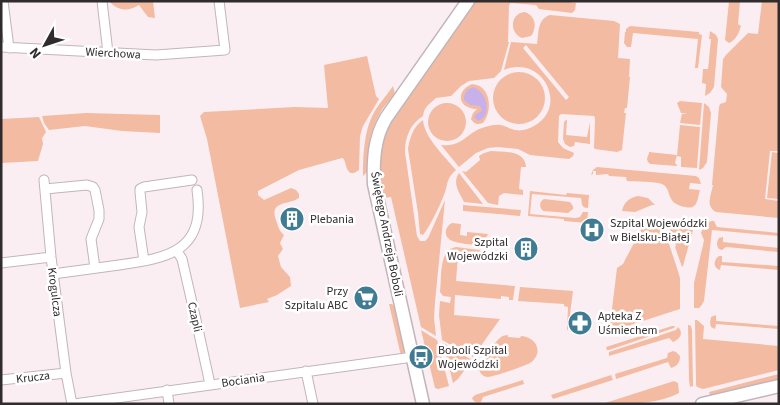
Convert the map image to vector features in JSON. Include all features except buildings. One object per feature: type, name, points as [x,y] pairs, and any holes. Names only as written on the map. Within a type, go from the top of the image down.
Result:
[{"type":"street","points":[[3,1],[5,47]]},
{"type":"street","points":[[102,1],[108,53]]},
{"type":"street","name":"Wierchowa","points":[[5,47],[162,55],[225,50],[219,1]]},
{"type":"street","name":"Świętego Andrzeja Boboli","points":[[423,404],[374,184],[375,149],[380,128],[386,118],[468,1]]},
{"type":"street","points":[[144,262],[139,227],[142,212],[140,189],[192,180]]},
{"type":"street","name":"Krogulcza","points":[[73,404],[66,373],[44,185],[87,185],[96,190],[100,214],[91,239],[95,268]]},
{"type":"street","points":[[53,274],[144,262],[177,251],[190,238],[195,226],[199,203],[198,190]]},
{"type":"street","name":"Czapli","points":[[177,251],[182,259],[210,384]]},
{"type":"street","points":[[1,263],[51,257]]},
{"type":"street","name":"Bociania","points":[[73,404],[413,356]]},
{"type":"street","points":[[306,371],[313,404]]},
{"type":"street","name":"Krucza","points":[[1,380],[66,373]]},
{"type":"street","points":[[702,404],[779,386]]},
{"type":"street","points":[[167,390],[169,404]]},
{"type":"shaded area","points":[[109,1],[153,1],[155,18],[148,17],[139,5],[131,9],[120,9]]},
{"type":"shaded area","points":[[474,1],[562,1],[576,3],[575,10],[572,13],[539,9],[536,5],[511,3],[509,5],[509,42],[501,71],[494,78],[469,81],[451,96],[436,98],[427,106],[423,116],[418,119],[409,131],[405,152],[417,236],[420,241],[425,241],[428,238],[445,200],[435,302],[436,336],[421,327],[391,197],[382,198],[379,187],[378,162],[386,126]]},
{"type":"shaded area","points":[[729,1],[740,1],[738,24],[741,26],[737,36],[729,43],[725,40]]},
{"type":"shaded area","points":[[762,1],[779,1],[779,151],[770,151],[765,199],[779,201],[779,218],[716,212],[710,204],[719,107],[720,104],[726,102],[727,94],[721,87],[723,59],[748,33],[758,34]]},
{"type":"shaded area","points":[[525,12],[531,16],[535,26],[531,36],[522,38],[515,32],[513,24],[516,16]]},
{"type":"shaded area","points":[[550,15],[614,21],[620,24],[618,58],[630,59],[630,77],[627,108],[625,108],[624,113],[626,113],[622,150],[617,152],[594,148],[594,116],[561,114],[559,116],[558,142],[563,148],[574,153],[569,159],[530,155],[518,149],[498,147],[488,148],[476,153],[459,167],[441,145],[454,144],[482,128],[492,125],[501,125],[517,130],[526,129],[534,126],[544,117],[550,107],[547,85],[540,76],[530,69],[518,67],[504,70],[511,42],[537,44],[539,27],[546,17]],"holes":[[[526,45],[569,97],[566,100],[523,48]]]},
{"type":"shaded area","points":[[630,26],[699,32],[702,35],[698,68],[695,68],[698,39],[633,33],[631,47],[627,47],[624,43],[625,32]]},
{"type":"shaded area","points":[[710,31],[718,39],[714,87],[705,96],[706,84],[702,83],[703,69],[708,69]]},
{"type":"shaded area","points":[[367,56],[376,96],[379,99],[363,126],[360,136],[359,170],[350,173],[342,158],[299,170],[258,191],[258,195],[264,200],[291,188],[299,194],[299,198],[281,204],[275,210],[279,228],[284,235],[280,243],[283,249],[278,256],[281,267],[290,277],[291,286],[267,299],[269,302],[240,308],[207,139],[200,116],[204,112],[295,107],[328,108],[324,65]]},
{"type":"shaded area","points":[[514,72],[524,72],[538,79],[545,93],[545,103],[538,117],[524,124],[514,124],[504,120],[497,113],[493,103],[493,93],[497,83],[504,76]]},
{"type":"shaded area","points":[[472,84],[478,85],[483,89],[488,99],[488,112],[481,124],[476,124],[471,119],[477,109],[466,106],[461,99],[463,91]]},
{"type":"shaded area","points":[[393,86],[395,94],[382,111],[372,130],[368,150],[368,171],[363,176],[364,150],[369,124],[376,109]]},
{"type":"shaded area","points":[[473,87],[482,93],[487,109],[483,118],[478,121],[474,117],[482,110],[480,106],[470,105],[464,100],[467,90]]},
{"type":"shaded area","points":[[680,101],[702,103],[700,125],[680,123],[682,114],[688,114],[681,113],[677,103]]},
{"type":"shaded area","points":[[447,103],[460,109],[466,122],[460,135],[447,141],[434,135],[428,122],[434,109]]},
{"type":"shaded area","points":[[704,103],[709,107],[711,113],[707,162],[699,170]]},
{"type":"shaded area","points":[[86,113],[160,115],[160,133],[122,131],[85,126],[49,130],[42,116]]},
{"type":"shaded area","points":[[39,117],[46,132],[42,138],[43,144],[38,161],[1,163],[1,119]]},
{"type":"shaded area","points":[[423,120],[431,140],[456,170],[449,179],[444,195],[423,235],[420,234],[408,149],[412,133]]},
{"type":"shaded area","points":[[566,120],[566,135],[587,137],[590,122],[590,144],[575,142],[574,146],[570,147],[565,144],[563,139],[564,122]]},
{"type":"shaded area","points":[[680,125],[700,127],[697,168],[681,167],[681,157],[677,156]]},
{"type":"shaded area","points":[[491,151],[508,152],[518,155],[525,161],[526,167],[521,167],[519,189],[523,190],[523,195],[504,193],[499,196],[498,205],[488,203],[462,171],[466,172],[480,160],[479,156]]},
{"type":"shaded area","points":[[649,152],[677,155],[675,163],[677,166],[650,164],[647,159]]},
{"type":"shaded area","points":[[772,152],[779,153],[779,199],[767,198]]},
{"type":"shaded area","points":[[597,167],[696,176],[701,184],[690,183],[689,189],[700,190],[697,201],[695,206],[689,208],[674,202],[662,184],[627,181],[626,177],[609,176],[608,174],[596,175],[596,171],[593,171],[591,175],[593,170]]},
{"type":"shaded area","points":[[459,173],[483,204],[464,202],[456,184]]},
{"type":"shaded area","points":[[530,191],[566,195],[567,193],[589,195],[588,208],[586,208],[583,206],[581,198],[532,194],[530,214],[575,218],[580,217],[583,212],[588,212],[587,223],[528,216]]},
{"type":"shaded area","points":[[638,196],[648,198],[655,205],[635,212],[622,211],[627,201]]},
{"type":"shaded area","points":[[544,199],[570,202],[573,209],[568,213],[543,211],[540,205]]},
{"type":"shaded area","points":[[463,205],[521,210],[520,216],[463,211]]},
{"type":"shaded area","points":[[714,221],[717,227],[779,233],[779,236],[712,230],[704,301],[699,308],[694,308],[694,283],[704,240],[701,233],[705,223]]},
{"type":"shaded area","points":[[452,223],[461,224],[460,235],[467,236],[467,232],[488,234],[484,241],[478,245],[455,242],[447,237],[446,233],[447,228]]},
{"type":"shaded area","points":[[644,224],[663,226],[680,278],[680,309],[612,331],[610,325],[617,268],[623,264]]},
{"type":"shaded area","points":[[669,227],[693,230],[682,267],[676,246]]},
{"type":"shaded area","points":[[723,237],[723,242],[779,248],[779,252],[726,247],[722,250],[718,247],[717,243],[719,238]]},
{"type":"shaded area","points":[[456,247],[479,250],[486,259],[458,256],[456,281],[515,286],[513,300],[509,300],[509,297],[501,296],[501,299],[455,295],[454,315],[500,319],[473,357],[442,340],[439,315],[440,301],[450,303],[451,297],[443,296],[440,292],[442,265],[446,253]]},
{"type":"shaded area","points":[[719,256],[722,256],[722,262],[779,266],[779,270],[721,265],[720,270],[716,268],[715,264]]},
{"type":"shaded area","points":[[520,287],[573,291],[568,330],[568,307],[564,306],[564,304],[518,301]]},
{"type":"shaded area","points":[[389,304],[395,307],[405,350],[401,356]]},
{"type":"shaded area","points":[[716,315],[716,321],[779,326],[779,329],[716,324],[715,329],[711,327],[710,323],[711,317]]},
{"type":"shaded area","points":[[695,320],[704,326],[703,339],[779,346],[779,370],[703,389],[697,387]]},
{"type":"shaded area","points":[[688,325],[691,326],[692,330],[693,386],[690,387],[689,380]]},
{"type":"shaded area","points":[[675,326],[674,328],[607,350],[606,347]]},
{"type":"shaded area","points":[[678,327],[681,331],[680,336],[673,342],[669,338],[609,356],[609,352],[676,330]]},
{"type":"shaded area","points":[[421,330],[437,340],[449,386],[435,388]]},
{"type":"shaded area","points":[[508,335],[508,337],[520,338],[521,336],[531,339],[537,346],[537,355],[530,363],[491,377],[483,376],[479,370],[491,348],[502,336]]},
{"type":"shaded area","points":[[443,343],[472,360],[453,383]]},
{"type":"shaded area","points":[[673,351],[680,356],[679,362],[671,368],[668,362],[616,379],[615,374],[667,358],[668,353]]},
{"type":"shaded area","points":[[779,374],[779,382],[710,395],[709,392]]},
{"type":"shaded area","points":[[611,375],[613,380],[553,399],[551,395]]},
{"type":"shaded area","points":[[523,380],[524,384],[483,397],[481,402],[476,402],[472,398],[475,395]]},
{"type":"shaded area","points":[[674,381],[678,383],[679,393],[661,400],[642,403],[602,404]]},
{"type":"place","name":"Plebania","points":[[292,219]]},
{"type":"place","name":"Szpital Wojewódzki w Bielsku-Białej","points":[[592,230]]},
{"type":"place","name":"Szpital Wojewódzki","points":[[526,249]]},
{"type":"place","name":"Przy Szpitalu ABC","points":[[366,298]]},
{"type":"place","name":"Apteka Z Uśmiechem","points":[[580,323]]},
{"type":"place","name":"Boboli Szpital Wojewódzki","points":[[421,357]]}]
